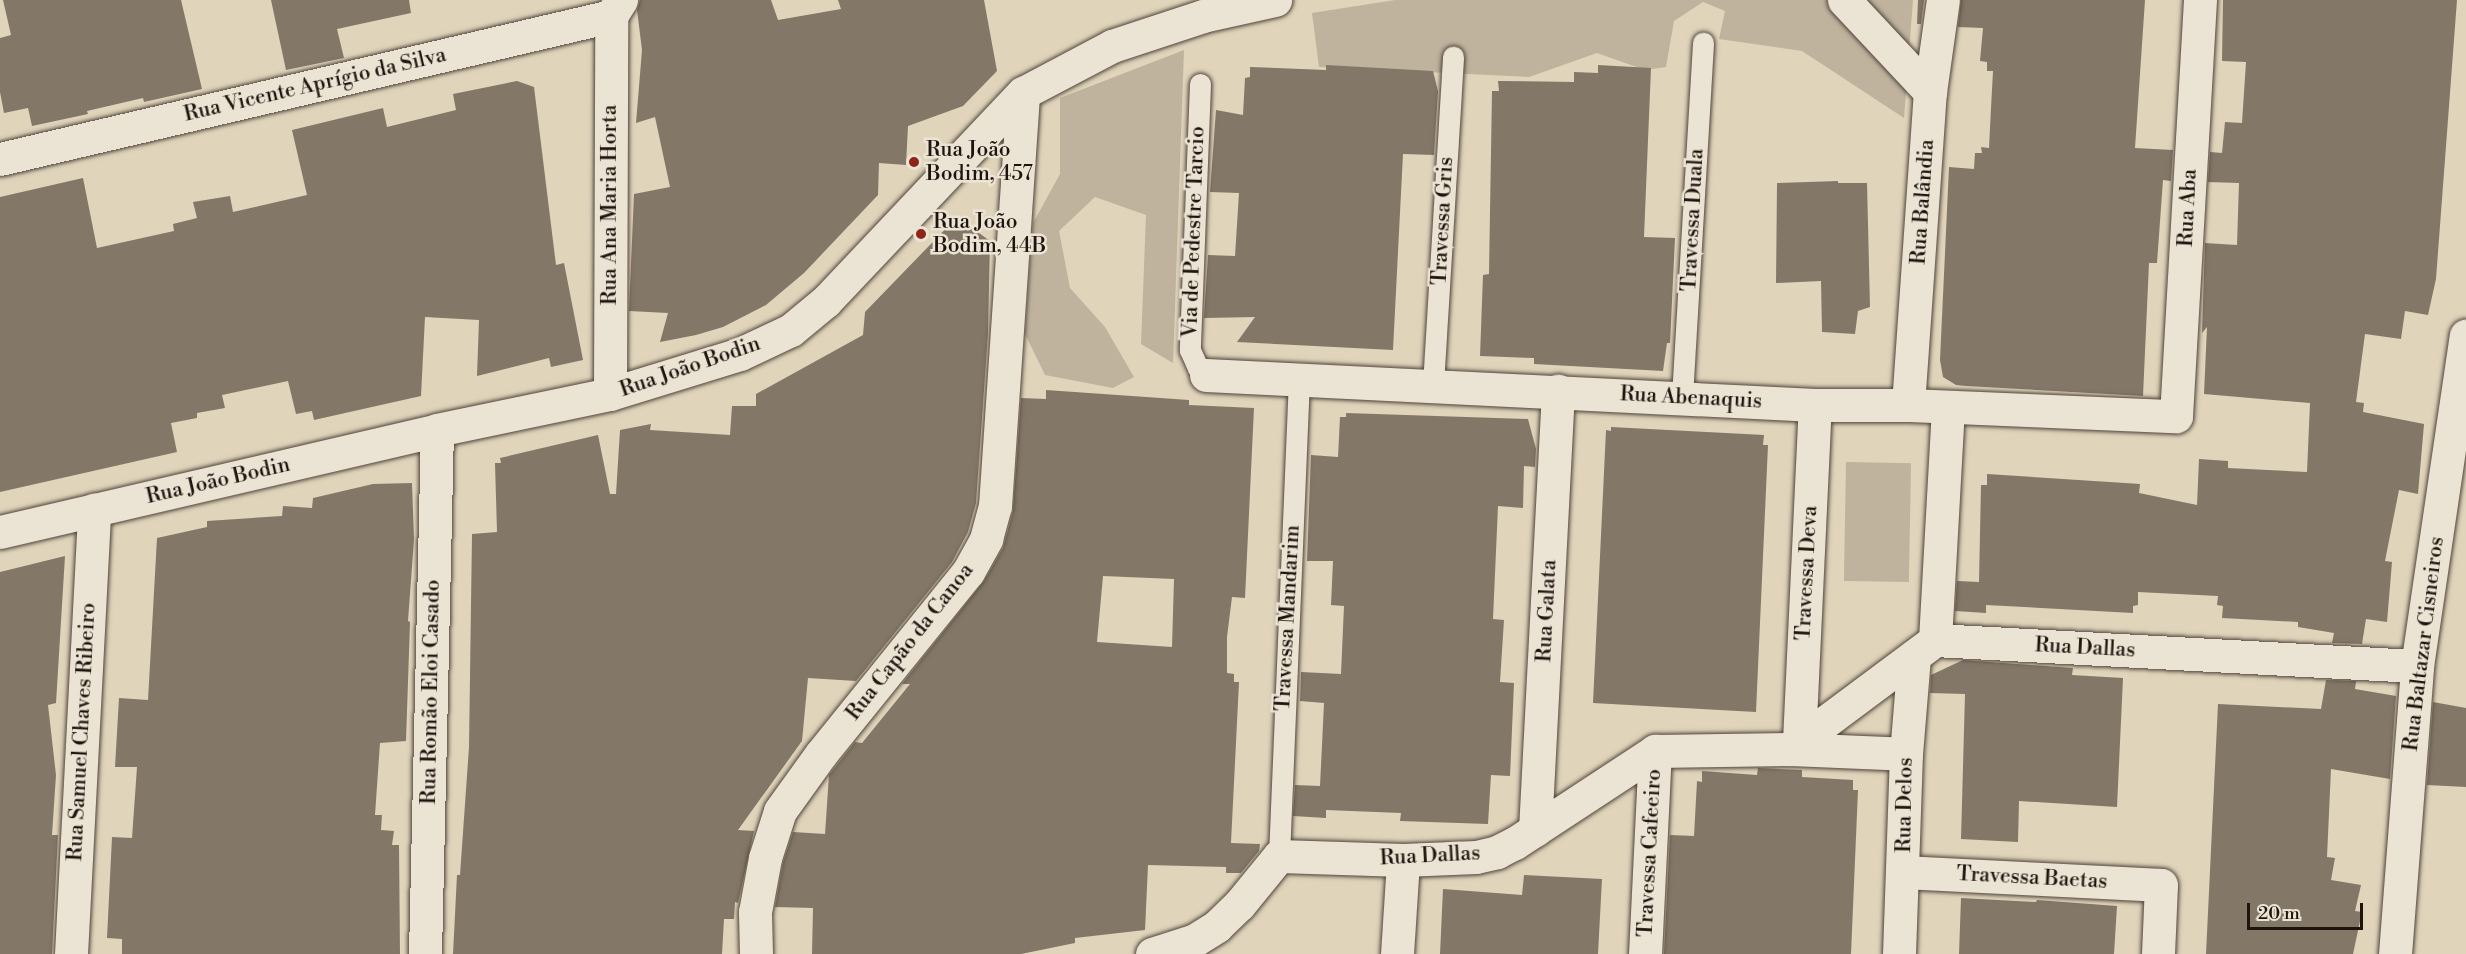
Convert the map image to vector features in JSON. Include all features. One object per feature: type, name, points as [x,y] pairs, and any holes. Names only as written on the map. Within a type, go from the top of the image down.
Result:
[{"type":"street","name":"Rua João Bodin","points":[[0,532],[437,430],[610,394],[740,354],[791,330],[834,293],[1023,93],[1112,46],[1203,16],[1275,0]]},
{"type":"street","points":[[1844,0],[1930,93]]},
{"type":"street","name":"Rua Balândia","points":[[1908,405],[1930,93],[1943,0]]},
{"type":"street","name":"Rua Aba","points":[[2176,416],[2200,0]]},
{"type":"street","name":"Rua Vicente Aprígio da Silva","points":[[0,159],[616,8]]},
{"type":"street","name":"Rua Ana Maria Horta","points":[[610,394],[616,8]]},
{"type":"street","name":"Rua Capão da Canoa","points":[[756,954],[755,912],[765,858],[780,811],[821,754],[968,572],[986,539],[995,506],[1023,93]]},
{"type":"street","name":"Rua Baltazar Cisneiros","points":[[2395,954],[2417,666],[2466,336]]},
{"type":"street","name":"Rua Abenaquis","points":[[1206,375],[1815,405],[1908,405],[2176,416]]},
{"type":"street","name":"Rua Galata","points":[[1535,830],[1558,391]]},
{"type":"street","name":"Travessa Deva","points":[[1794,745],[1815,405]]},
{"type":"street","name":"Rua Delos","points":[[1899,954],[1904,872],[1906,754],[1924,648],[1948,407]]},
{"type":"street","name":"Rua Romão Eloi Casado","points":[[425,954],[437,430]]},
{"type":"street","name":"Rua Samuel Chaves Ribeiro","points":[[71,954],[93,510]]},
{"type":"street","points":[[1794,745],[1924,648]]},
{"type":"street","name":"Rua Dallas","points":[[1924,648],[2417,666]]},
{"type":"street","points":[[1655,751],[1794,745],[1906,754]]},
{"type":"street","name":"Rua Dallas","points":[[1279,856],[1403,860],[1476,857],[1497,852],[1535,830],[1655,751]]},
{"type":"street","name":"Travessa Cafeeiro","points":[[1646,954],[1655,751]]},
{"type":"street","points":[[1152,954],[1195,940],[1217,926],[1239,905],[1279,856]]},
{"type":"street","points":[[1397,954],[1403,860]]},
{"type":"street","name":"Travessa Baetas","points":[[1904,872],[2161,885],[2158,954]]},
{"type":"lane","name":"Travessa Duala","points":[[1682,397],[1703,43]]},
{"type":"lane","name":"Travessa Gris","points":[[1433,385],[1453,57]]},
{"type":"lane","name":"Via de Pedestre Tarcio","points":[[1200,84],[1190,350],[1197,368],[1206,375]]},
{"type":"lane","name":"Travessa Mandarim","points":[[1279,856],[1299,380]]},
{"type":"shaded area","points":[[1395,0],[1913,0],[1904,118],[1802,51],[1719,39],[1725,11],[1703,2],[1674,21],[1666,67],[1645,70],[1597,53],[1529,77],[1319,67],[1312,13]]},
{"type":"shaded area","points":[[1184,50],[1173,363],[1141,344],[1146,215],[1095,197],[1059,231],[1070,288],[1105,327],[1134,377],[1113,388],[1045,375],[1025,334],[1033,223],[1060,174],[1060,98]]},
{"type":"shaded area","points":[[1846,462],[1911,463],[1909,582],[1844,581]]},
{"type":"building","points":[[3,0],[181,0],[202,89],[144,102],[143,98],[87,111],[88,114],[32,126],[28,108],[4,113],[0,92],[0,38],[11,35]]},
{"type":"building","points":[[271,0],[409,0],[411,13],[337,29],[344,58],[286,70]]},
{"type":"building","points":[[640,0],[771,0],[778,20],[841,9],[838,0],[984,0],[997,71],[963,106],[908,126],[906,165],[879,163],[878,195],[804,273],[766,305],[723,327],[660,342],[668,313],[629,311],[634,194],[670,187],[655,117],[636,123],[642,50],[637,10]]},
{"type":"building","points":[[1918,0],[1924,0],[1921,24],[1917,24]]},
{"type":"building","points":[[1961,0],[2145,0],[2135,148],[2173,150],[2171,181],[2163,180],[2157,263],[2149,263],[2143,396],[1966,386],[1956,385],[1943,377],[1940,360],[1949,167],[1974,169],[1975,153],[1982,153],[1981,147],[1989,148],[1993,71],[1987,71],[1987,62],[1980,61],[1983,28],[1958,27]]},
{"type":"building","points":[[2223,0],[2457,0],[2436,279],[2428,315],[2405,311],[2401,339],[2365,334],[2356,402],[2364,403],[2363,412],[2424,424],[2418,494],[2399,490],[2385,561],[2392,562],[2387,622],[2366,619],[2362,644],[2332,643],[2334,633],[2298,627],[2298,622],[2222,618],[2223,606],[2217,605],[2218,596],[2138,592],[2138,605],[2133,606],[2133,613],[1986,605],[1986,613],[1955,611],[1957,581],[1979,582],[1981,485],[1987,485],[1987,474],[2140,484],[2139,493],[2197,505],[2199,459],[2228,461],[2228,468],[2307,472],[2310,403],[2204,394],[2207,327],[2202,333],[2205,243],[2237,245],[2239,183],[2208,182],[2210,152],[2222,153],[2225,122],[2242,123],[2246,62],[2222,61]]},
{"type":"building","points":[[1326,65],[1433,71],[1438,91],[1434,155],[1403,154],[1393,350],[1237,342],[1255,317],[1204,318],[1208,255],[1235,256],[1239,193],[1210,192],[1216,110],[1243,115],[1245,78],[1250,77],[1250,67],[1326,70]]},
{"type":"building","points":[[1598,65],[1651,68],[1644,237],[1675,238],[1670,343],[1667,343],[1663,371],[1534,364],[1534,358],[1480,356],[1483,275],[1489,274],[1492,91],[1499,91],[1498,81],[1574,82],[1574,72],[1598,73]]},
{"type":"building","points":[[517,81],[534,87],[556,265],[564,263],[583,360],[551,367],[549,358],[477,376],[479,320],[425,317],[421,396],[314,420],[312,411],[296,414],[288,381],[222,395],[225,408],[197,413],[197,418],[171,423],[177,452],[0,492],[0,197],[83,178],[97,248],[174,231],[173,224],[197,218],[193,202],[230,196],[233,212],[307,195],[292,130],[383,108],[387,127],[456,110],[453,94]]},
{"type":"building","points":[[1838,181],[1838,183],[1867,183],[1870,307],[1858,311],[1855,334],[1822,332],[1821,281],[1776,283],[1777,183]]},
{"type":"building","points":[[957,217],[990,241],[988,333],[976,503],[968,532],[952,562],[856,681],[808,678],[802,741],[738,830],[754,831],[738,903],[735,902],[734,919],[724,919],[722,954],[453,954],[457,875],[460,875],[469,747],[472,534],[497,532],[495,463],[501,463],[500,458],[598,435],[610,494],[616,494],[620,430],[651,424],[650,430],[730,435],[732,406],[756,406],[756,394],[863,335],[865,312]]},
{"type":"building","points":[[1046,390],[1189,400],[1189,405],[1254,408],[1245,598],[1232,597],[1227,637],[1227,673],[1234,674],[1234,682],[1239,682],[1231,843],[1260,844],[1259,851],[1241,873],[1226,873],[1226,867],[1148,865],[1145,930],[1075,938],[1075,943],[1021,954],[812,954],[813,908],[775,907],[783,863],[793,832],[825,834],[829,775],[855,742],[862,743],[910,684],[902,684],[984,581],[1003,548],[1013,511],[1021,398],[1046,399]],"holes":[[[1103,576],[1174,579],[1172,647],[1097,642]]]},
{"type":"building","points":[[1346,413],[1528,419],[1536,449],[1535,467],[1524,466],[1523,508],[1498,506],[1493,619],[1504,620],[1500,682],[1514,683],[1510,776],[1491,775],[1488,824],[1400,821],[1401,813],[1326,810],[1326,818],[1293,816],[1295,785],[1320,786],[1324,703],[1300,701],[1301,672],[1341,674],[1344,606],[1331,605],[1333,561],[1307,561],[1311,455],[1338,457],[1340,417],[1346,417]]},
{"type":"building","points":[[1611,427],[1764,435],[1763,445],[1768,445],[1756,712],[1593,703],[1606,430],[1611,431]]},
{"type":"building","points":[[412,483],[414,539],[408,621],[410,622],[406,741],[380,743],[375,815],[382,815],[381,830],[394,831],[392,845],[399,845],[400,954],[122,954],[122,939],[107,938],[112,837],[132,838],[137,767],[115,767],[119,698],[148,700],[157,538],[207,527],[207,521],[282,516],[283,506],[312,508],[313,498],[373,484]]},
{"type":"building","points":[[65,556],[56,703],[48,705],[56,775],[52,835],[58,835],[52,954],[0,954],[0,572]]},
{"type":"building","points":[[1963,660],[2073,668],[2072,675],[2123,678],[2117,807],[2019,801],[2018,842],[1961,839],[1965,694],[1930,693],[1931,675]]},
{"type":"building","points":[[2326,680],[2356,681],[2355,689],[2396,696],[2390,779],[2331,769],[2327,857],[2335,858],[2331,880],[2361,885],[2355,911],[2362,912],[2353,954],[2206,954],[2218,704],[2321,709]]},
{"type":"building","points":[[2433,702],[2466,708],[2466,787],[2427,785]]},
{"type":"building","points":[[1758,768],[1802,770],[1802,777],[1853,780],[1853,790],[1858,790],[1851,954],[1664,954],[1670,835],[1694,836],[1697,781],[1702,782],[1702,771],[1757,775]]},
{"type":"building","points":[[1524,875],[1602,879],[1598,954],[1440,954],[1443,889],[1522,895]]},
{"type":"building","points":[[1961,898],[2036,902],[2037,900],[2117,906],[2114,954],[1959,954]]},
{"type":"place","name":"Rua João Bodim, 457","points":[[914,162]]},
{"type":"place","name":"Rua João Bodim, 44B","points":[[921,234]]}]
